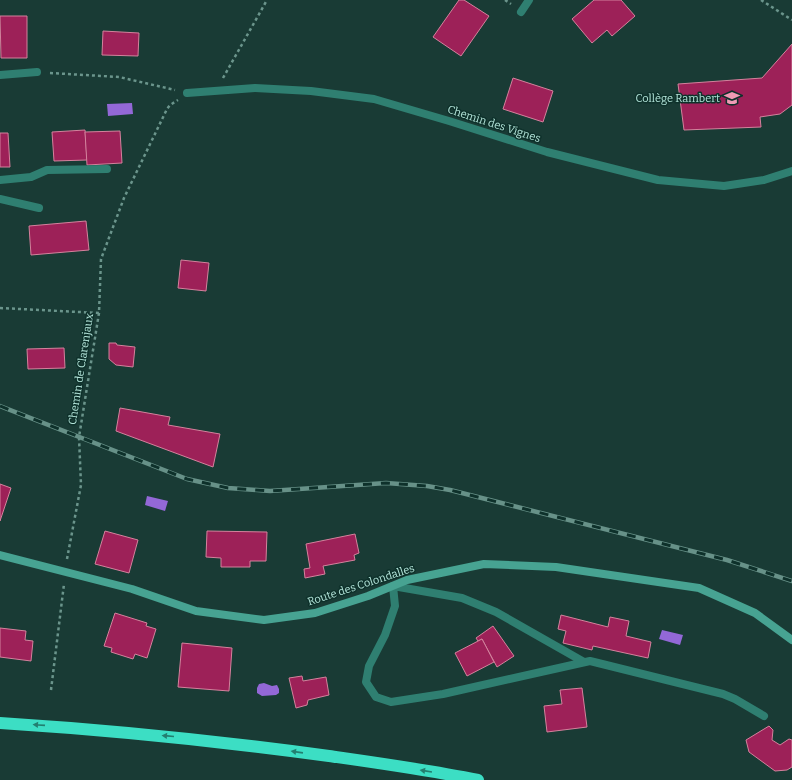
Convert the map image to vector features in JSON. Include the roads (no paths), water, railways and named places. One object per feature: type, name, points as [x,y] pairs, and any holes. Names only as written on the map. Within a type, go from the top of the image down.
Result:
[{"type":"highway","points":[[0,723],[176,737],[374,762],[478,780]]},
{"type":"street","points":[[521,12],[530,0]]},
{"type":"street","points":[[0,75],[37,72]]},
{"type":"street","name":"Chemin des Vignes","points":[[187,93],[255,88],[311,90],[374,99],[547,152],[658,180],[724,186],[764,180],[792,171]]},
{"type":"street","points":[[0,180],[31,177],[47,170],[107,168]]},
{"type":"street","points":[[0,199],[39,208]]},
{"type":"street","name":"Route des Colondalles","points":[[0,555],[132,589],[196,611],[264,620],[315,613],[368,596],[407,580],[484,564],[556,567],[699,588],[755,613],[792,640]]},
{"type":"street","points":[[584,662],[496,612],[462,598],[393,586],[395,606],[385,635],[369,666],[366,682],[376,697],[391,702],[443,694],[590,661],[723,694],[735,699],[764,716]]},
{"type":"railway","points":[[0,406],[187,479],[228,488],[270,491],[386,483],[427,486],[450,490],[727,560],[792,581]]},
{"type":"place","name":"Collège Rambert","points":[[732,98]]}]
